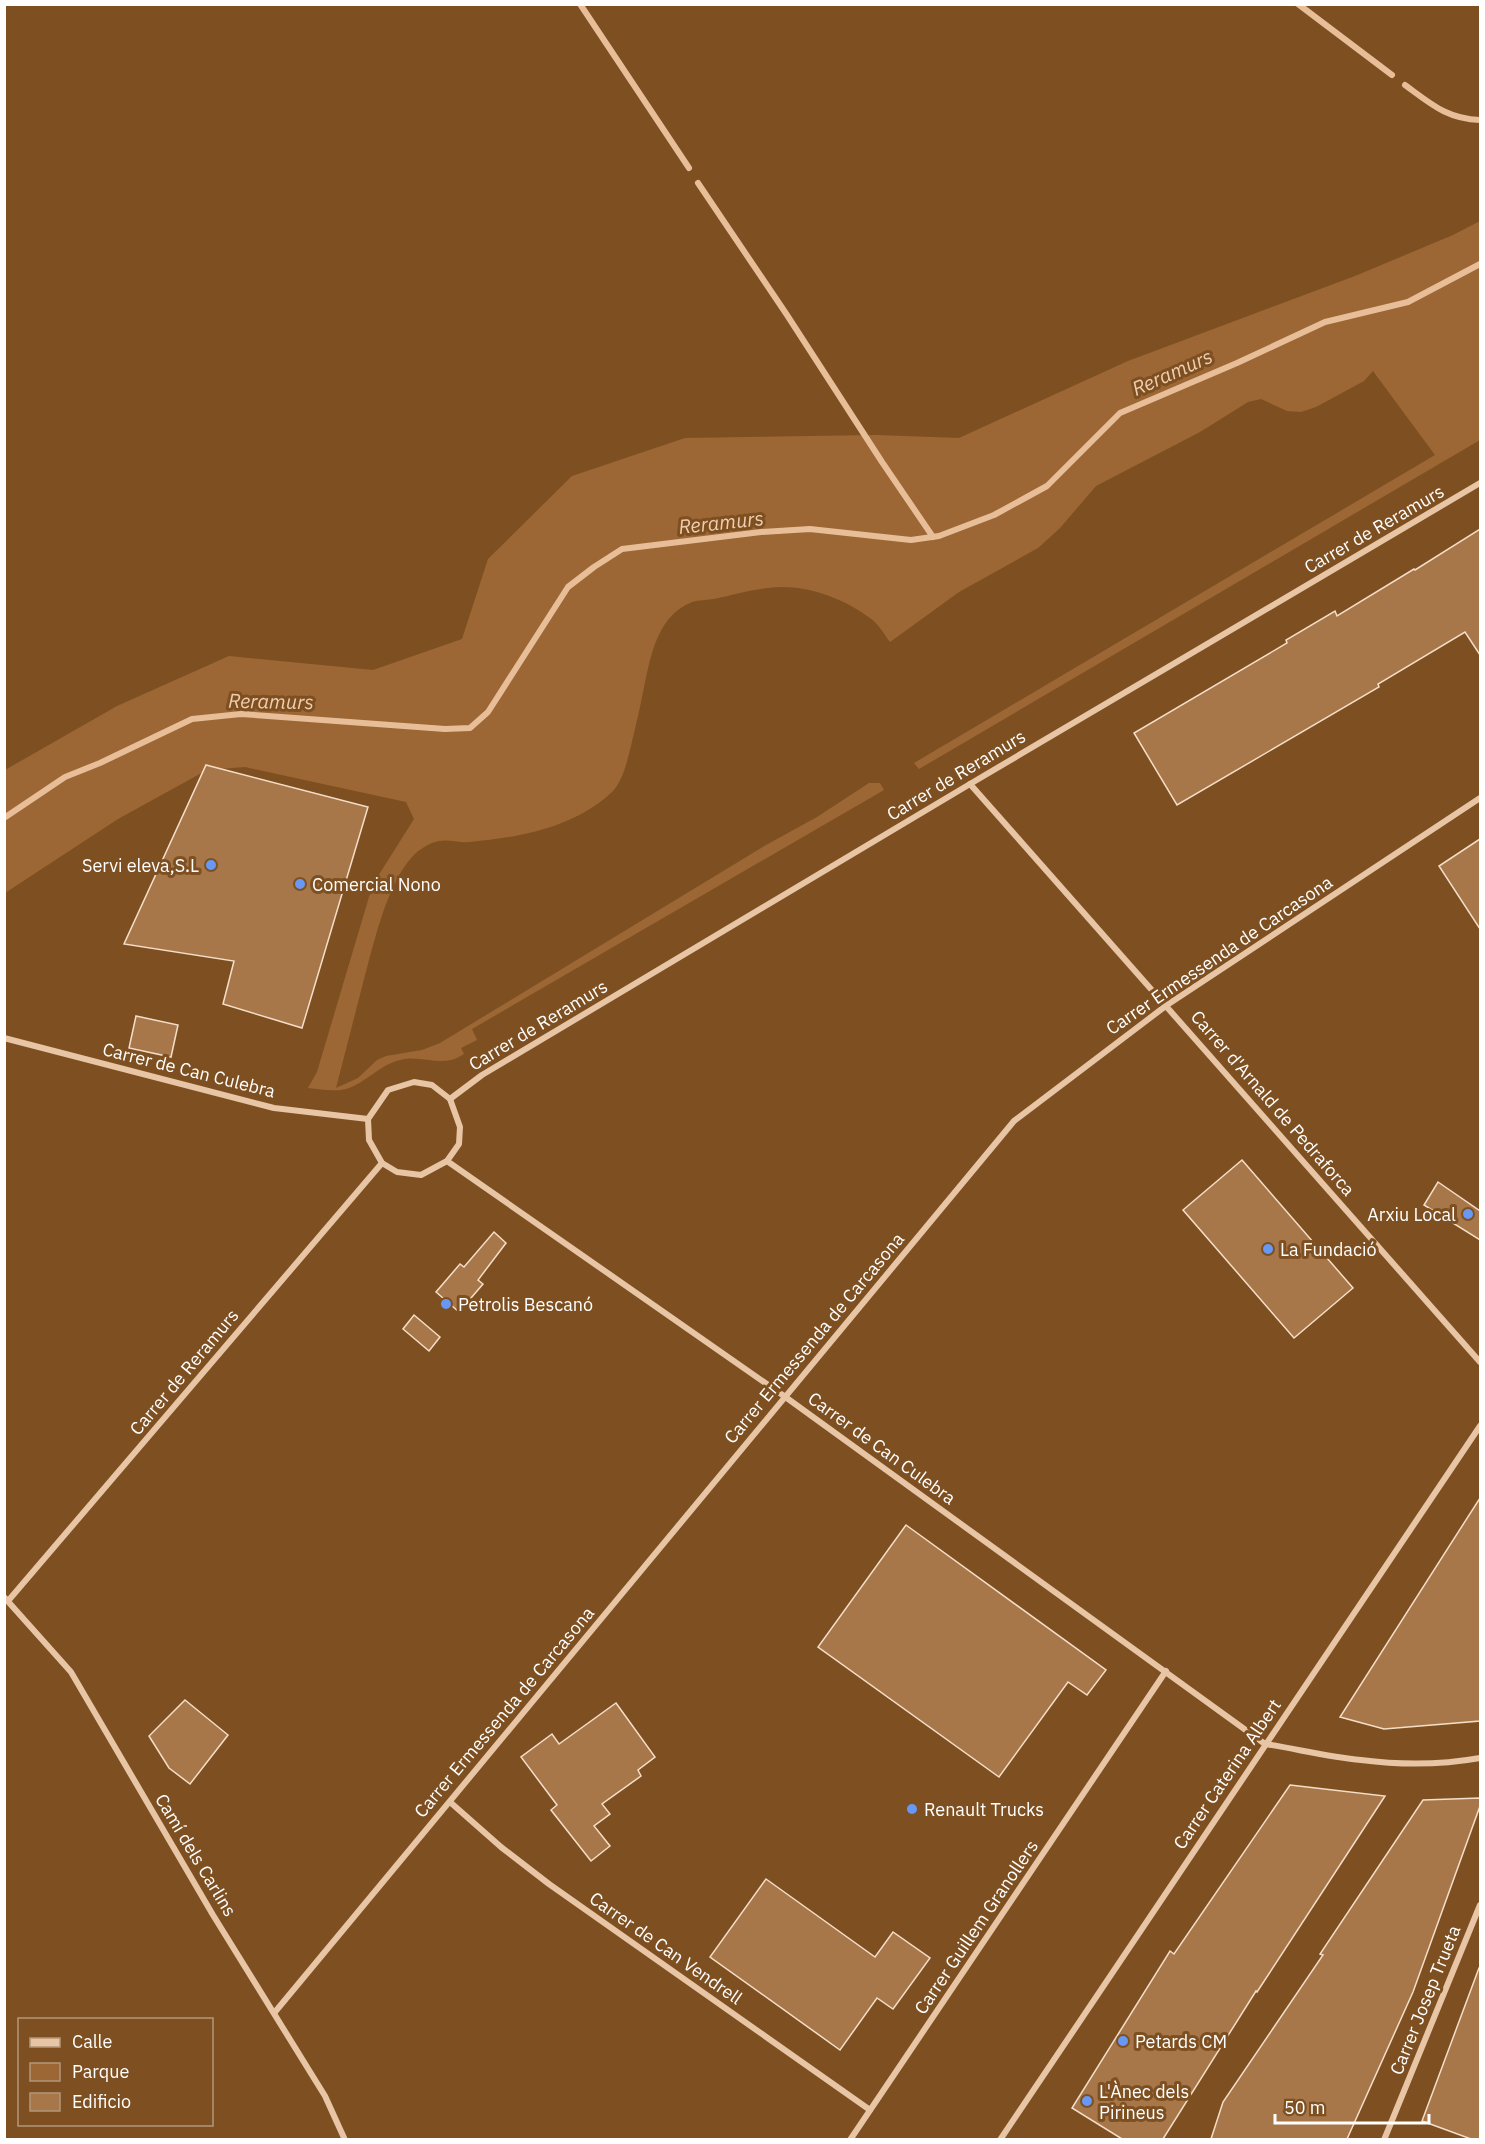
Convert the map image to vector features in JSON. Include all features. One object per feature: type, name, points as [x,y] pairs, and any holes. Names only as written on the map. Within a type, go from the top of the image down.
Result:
[{"type":"street","name":"Carrer de Reramurs","points":[[450,1099],[492,1069],[1480,483]]},
{"type":"street","name":"Carrer d'Arnald de Pedraforca","points":[[970,784],[1480,1362]]},
{"type":"street","name":"Carrer Ermessenda de Carcasona","points":[[275,2012],[1014,1121],[1167,1005],[1480,798]]},
{"type":"street","name":"Carrer de Can Culebra","points":[[4,1038],[274,1108],[368,1119]]},
{"type":"street","points":[[414,1082],[432,1085],[450,1099],[460,1127],[459,1144],[447,1161],[421,1174],[397,1172],[382,1162],[369,1140],[368,1119],[388,1090],[414,1082]]},
{"type":"street","name":"Carrer de Can Culebra","points":[[447,1161],[784,1396],[1265,1744]]},
{"type":"street","name":"Carrer de Reramurs","points":[[7,1599],[382,1162]]},
{"type":"street","name":"Carrer Caterina Albert","points":[[1000,2139],[1480,1426]]},
{"type":"street","name":"Camí dels Carlins","points":[[7,1599],[70,1672],[213,1915],[325,2096],[345,2139]]},
{"type":"street","name":"Carrer Guillem Granollers","points":[[850,2139],[1166,1671]]},
{"type":"street","points":[[1265,1744],[1360,1760],[1406,1763],[1455,1762],[1480,1758]]},
{"type":"street","name":"Carrer de Can Vendrell","points":[[450,1802],[501,1847],[549,1884],[870,2110]]},
{"type":"street","name":"Carrer Josep Trueta","points":[[1384,2139],[1480,1905]]},
{"type":"green space","points":[[1480,221],[1480,440],[919,769],[914,763],[1435,455],[1373,371],[1364,381],[1316,407],[1301,412],[1287,411],[1261,399],[1248,402],[1200,432],[1096,486],[1060,528],[1038,548],[959,592],[890,642],[876,623],[859,610],[834,598],[808,590],[781,587],[754,590],[692,602],[679,609],[669,619],[655,644],[626,764],[622,777],[612,792],[581,814],[546,829],[489,840],[431,843],[414,854],[403,869],[388,900],[376,935],[336,1088],[358,1078],[377,1060],[386,1056],[422,1050],[440,1043],[766,845],[817,817],[869,783],[880,783],[884,790],[472,1029],[477,1040],[461,1048],[464,1054],[456,1058],[445,1061],[413,1058],[400,1060],[392,1062],[360,1083],[346,1089],[308,1088],[317,1072],[375,881],[414,819],[406,802],[245,767],[207,770],[118,819],[5,893],[5,770],[117,706],[229,656],[373,670],[462,639],[488,559],[572,476],[685,438],[876,435],[959,438],[1128,361],[1355,276],[1453,235]]},
{"type":"building","points":[[1480,529],[1480,655],[1465,632],[1378,684],[1379,687],[1177,805],[1134,733],[1287,643],[1286,640],[1335,611],[1337,616]]},
{"type":"building","points":[[206,765],[368,807],[302,1028],[223,1004],[234,961],[124,944]]},
{"type":"building","points":[[1480,839],[1480,929],[1439,866]]},
{"type":"building","points":[[136,1016],[178,1025],[171,1057],[129,1048]]},
{"type":"building","name":"La Fundació","points":[[1242,1160],[1353,1288],[1294,1338],[1183,1210]]},
{"type":"building","points":[[1438,1182],[1480,1211],[1480,1240],[1424,1205]]},
{"type":"building","points":[[494,1232],[506,1243],[478,1280],[483,1284],[459,1312],[436,1292],[460,1264],[464,1267]]},
{"type":"building","points":[[414,1315],[440,1337],[429,1351],[403,1329]]},
{"type":"building","points":[[1480,1498],[1480,1721],[1384,1729],[1340,1717]]},
{"type":"building","points":[[906,1525],[1106,1670],[1087,1695],[1068,1682],[999,1777],[818,1647]]},
{"type":"building","points":[[185,1700],[228,1735],[190,1784],[169,1768],[149,1736]]},
{"type":"building","points":[[616,1703],[655,1757],[638,1770],[641,1776],[602,1804],[610,1814],[594,1826],[610,1846],[591,1861],[551,1810],[557,1805],[521,1757],[552,1734],[559,1744]]},
{"type":"building","points":[[1290,1785],[1385,1796],[1256,1991],[1163,2139],[1122,2139],[1072,2108],[1170,1951],[1174,1954]]},
{"type":"building","points":[[1480,1798],[1480,1806],[1413,1992],[1347,2139],[1211,2139],[1223,2102],[1323,1955],[1320,1954],[1423,1800]]},
{"type":"building","points":[[766,1879],[875,1957],[893,1932],[930,1958],[893,2009],[877,1998],[840,2050],[710,1957]]},
{"type":"building","points":[[1479,1968],[1480,2139],[1471,2139],[1422,2121]]},
{"type":"waterway","points":[[580,4],[689,168]]},
{"type":"waterway","points":[[1298,4],[1392,75]]},
{"type":"waterway","points":[[1405,85],[1431,104],[1449,113],[1458,117],[1480,120]]},
{"type":"waterway","points":[[698,183],[933,537]]},
{"type":"waterway","name":"Reramurs","points":[[4,818],[65,777],[100,763],[192,719],[241,714],[445,729],[470,728],[488,712],[568,587],[622,549],[761,532],[810,529],[911,540],[939,536],[994,515],[1047,486],[1120,413],[1325,322],[1408,302],[1480,264]]},
{"type":"place","name":"Servi eleva,S.L","points":[[211,865]]},
{"type":"place","name":"Comercial Nono","points":[[300,884]]},
{"type":"place","name":"Arxiu Local","points":[[1468,1214]]},
{"type":"place","name":"La Fundació","points":[[1268,1249]]},
{"type":"place","name":"Petrolis Bescanó","points":[[446,1304]]},
{"type":"place","name":"Renault Trucks","points":[[912,1809]]},
{"type":"place","name":"Petards CM","points":[[1123,2041]]},
{"type":"place","name":"L'Ànec dels Pirineus","points":[[1087,2101]]}]
